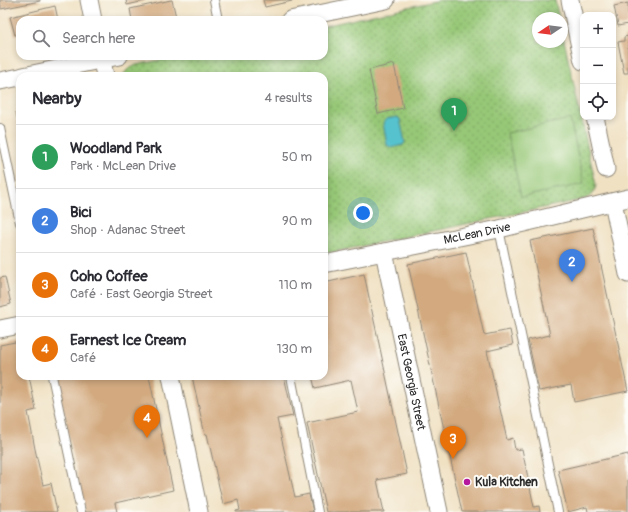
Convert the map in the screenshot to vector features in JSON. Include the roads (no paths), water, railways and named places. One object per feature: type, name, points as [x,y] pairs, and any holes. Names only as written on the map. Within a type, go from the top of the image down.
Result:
[{"type":"street","points":[[89,0],[92,16]]},
{"type":"street","points":[[301,16],[333,5],[386,0]]},
{"type":"street","points":[[570,0],[580,48]]},
{"type":"street","points":[[40,72],[92,60]]},
{"type":"street","points":[[101,60],[104,72]]},
{"type":"street","points":[[0,81],[16,78]]},
{"type":"street","points":[[596,120],[606,169]]},
{"type":"street","points":[[621,200],[628,274]]},
{"type":"street","name":"McLean Drive","points":[[328,263],[499,229],[621,200]]},
{"type":"street","name":"East Georgia Street","points":[[384,252],[439,512]]},
{"type":"street","points":[[0,329],[16,326]]},
{"type":"street","points":[[171,380],[199,512]]},
{"type":"lane","points":[[214,0],[217,16]]},
{"type":"lane","points":[[0,128],[16,205]]},
{"type":"lane","points":[[499,229],[558,512]]},
{"type":"lane","points":[[53,380],[81,512]]},
{"type":"lane","points":[[292,380],[318,512]]},
{"type":"water","points":[[397,117],[400,119],[405,142],[403,145],[391,148],[387,145],[383,123],[386,119]]},
{"type":"place","name":"Woodland Park","points":[[454,131]]},
{"type":"place","name":"Bici","points":[[572,282]]},
{"type":"place","name":"Earnest Ice Cream","points":[[147,438]]},
{"type":"place","name":"Coho Coffee","points":[[453,459]]},
{"type":"place","name":"Kula Kitchen","points":[[467,482]]}]
